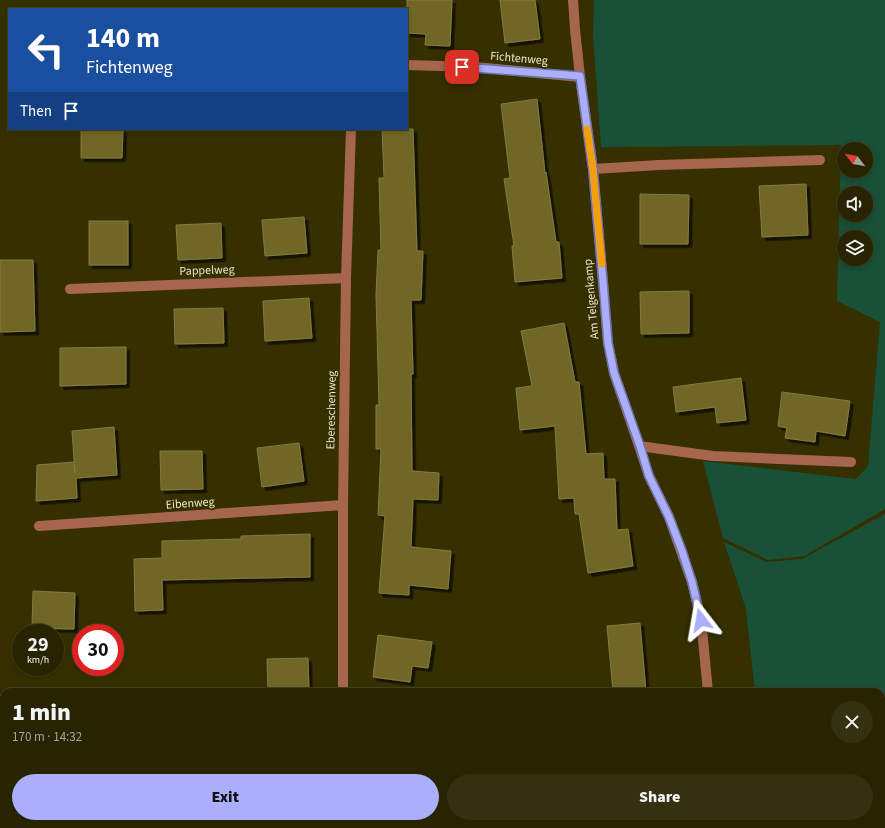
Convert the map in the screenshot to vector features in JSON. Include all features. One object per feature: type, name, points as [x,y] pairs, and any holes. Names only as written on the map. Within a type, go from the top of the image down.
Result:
[{"type":"street","name":"Am Telgenkamp","points":[[573,0],[580,76],[593,170],[608,343],[614,373],[649,476],[669,517],[692,582],[701,620],[708,688]]},
{"type":"street","name":"Fichtenweg","points":[[408,65],[476,67],[580,76]]},
{"type":"street","name":"Ebereschenweg","points":[[343,688],[343,505],[346,278],[351,130]]},
{"type":"street","points":[[593,170],[659,165],[820,160]]},
{"type":"street","name":"Pappelweg","points":[[70,289],[346,278]]},
{"type":"street","points":[[640,446],[713,456],[850,462]]},
{"type":"street","name":"Eibenweg","points":[[38,526],[343,505]]},
{"type":"green space","points":[[594,0],[885,0],[885,509],[804,556],[768,560],[723,538],[703,461],[856,479],[868,466],[880,322],[837,301],[838,266],[873,266],[873,230],[839,230],[839,222],[873,222],[873,186],[840,186],[840,178],[873,178],[873,142],[837,142],[837,145],[601,147],[593,36]]},
{"type":"green space","points":[[885,514],[885,688],[755,688],[746,609],[724,542],[766,562],[802,559]]},
{"type":"building","points":[[407,0],[452,0],[450,46],[425,45],[426,34],[408,33]]},
{"type":"building","points":[[500,0],[535,0],[540,39],[505,43]]},
{"type":"building","points":[[537,99],[545,173],[546,172],[556,242],[559,242],[562,278],[515,282],[512,246],[514,246],[504,179],[510,178],[501,104]]},
{"type":"building","points":[[413,129],[417,251],[423,251],[421,300],[411,300],[413,374],[411,374],[412,471],[439,473],[438,500],[413,499],[411,547],[451,551],[448,589],[409,585],[409,595],[379,593],[385,516],[378,515],[381,449],[376,449],[376,405],[379,405],[376,295],[378,250],[381,250],[379,178],[384,178],[382,130]]},
{"type":"building","points":[[81,130],[123,130],[122,158],[81,158]]},
{"type":"building","points":[[806,184],[808,235],[762,237],[759,186]]},
{"type":"building","points":[[640,194],[689,195],[688,244],[640,244]]},
{"type":"building","points":[[304,217],[307,253],[265,256],[262,220]]},
{"type":"building","points":[[89,221],[128,221],[128,265],[89,265]]},
{"type":"building","points":[[221,223],[222,258],[178,260],[176,225]]},
{"type":"building","points":[[0,260],[33,260],[35,331],[0,332]]},
{"type":"building","points":[[689,291],[689,333],[641,334],[640,292]]},
{"type":"building","points":[[309,298],[312,338],[265,341],[263,301]]},
{"type":"building","points":[[223,308],[224,343],[175,344],[174,309]]},
{"type":"building","points":[[564,323],[575,382],[579,382],[586,454],[603,453],[604,479],[615,479],[617,530],[628,529],[633,566],[588,573],[579,514],[575,514],[574,498],[559,499],[555,426],[520,430],[516,388],[532,386],[521,331]]},
{"type":"building","points":[[126,347],[126,384],[60,386],[60,348]]},
{"type":"building","points":[[741,378],[746,420],[717,423],[715,407],[676,412],[673,387]]},
{"type":"building","points":[[782,392],[850,401],[845,436],[816,431],[815,442],[785,438],[787,428],[778,426]]},
{"type":"building","points":[[114,427],[117,475],[76,478],[77,498],[36,501],[37,465],[74,462],[75,473],[72,431]]},
{"type":"building","points":[[299,443],[304,481],[262,487],[257,448]]},
{"type":"building","points":[[160,451],[202,451],[203,489],[161,490]]},
{"type":"building","points":[[310,534],[310,577],[162,580],[163,610],[135,611],[134,559],[162,558],[162,541],[241,539],[241,536]]},
{"type":"building","points":[[33,591],[75,593],[74,624],[72,624],[72,629],[64,629],[64,624],[32,624]]},
{"type":"building","points":[[640,623],[646,688],[613,688],[607,626]]},
{"type":"building","points":[[378,635],[432,642],[428,668],[412,666],[410,682],[373,677]]},
{"type":"building","points":[[308,658],[309,688],[268,688],[267,659]]},
{"type":"slow traffic","points":[[587,129],[593,170],[602,264]]},
{"type":"route","points":[[462,67],[580,76],[593,170],[608,343],[614,373],[649,476],[669,517],[682,551],[692,582],[701,620]]}]
